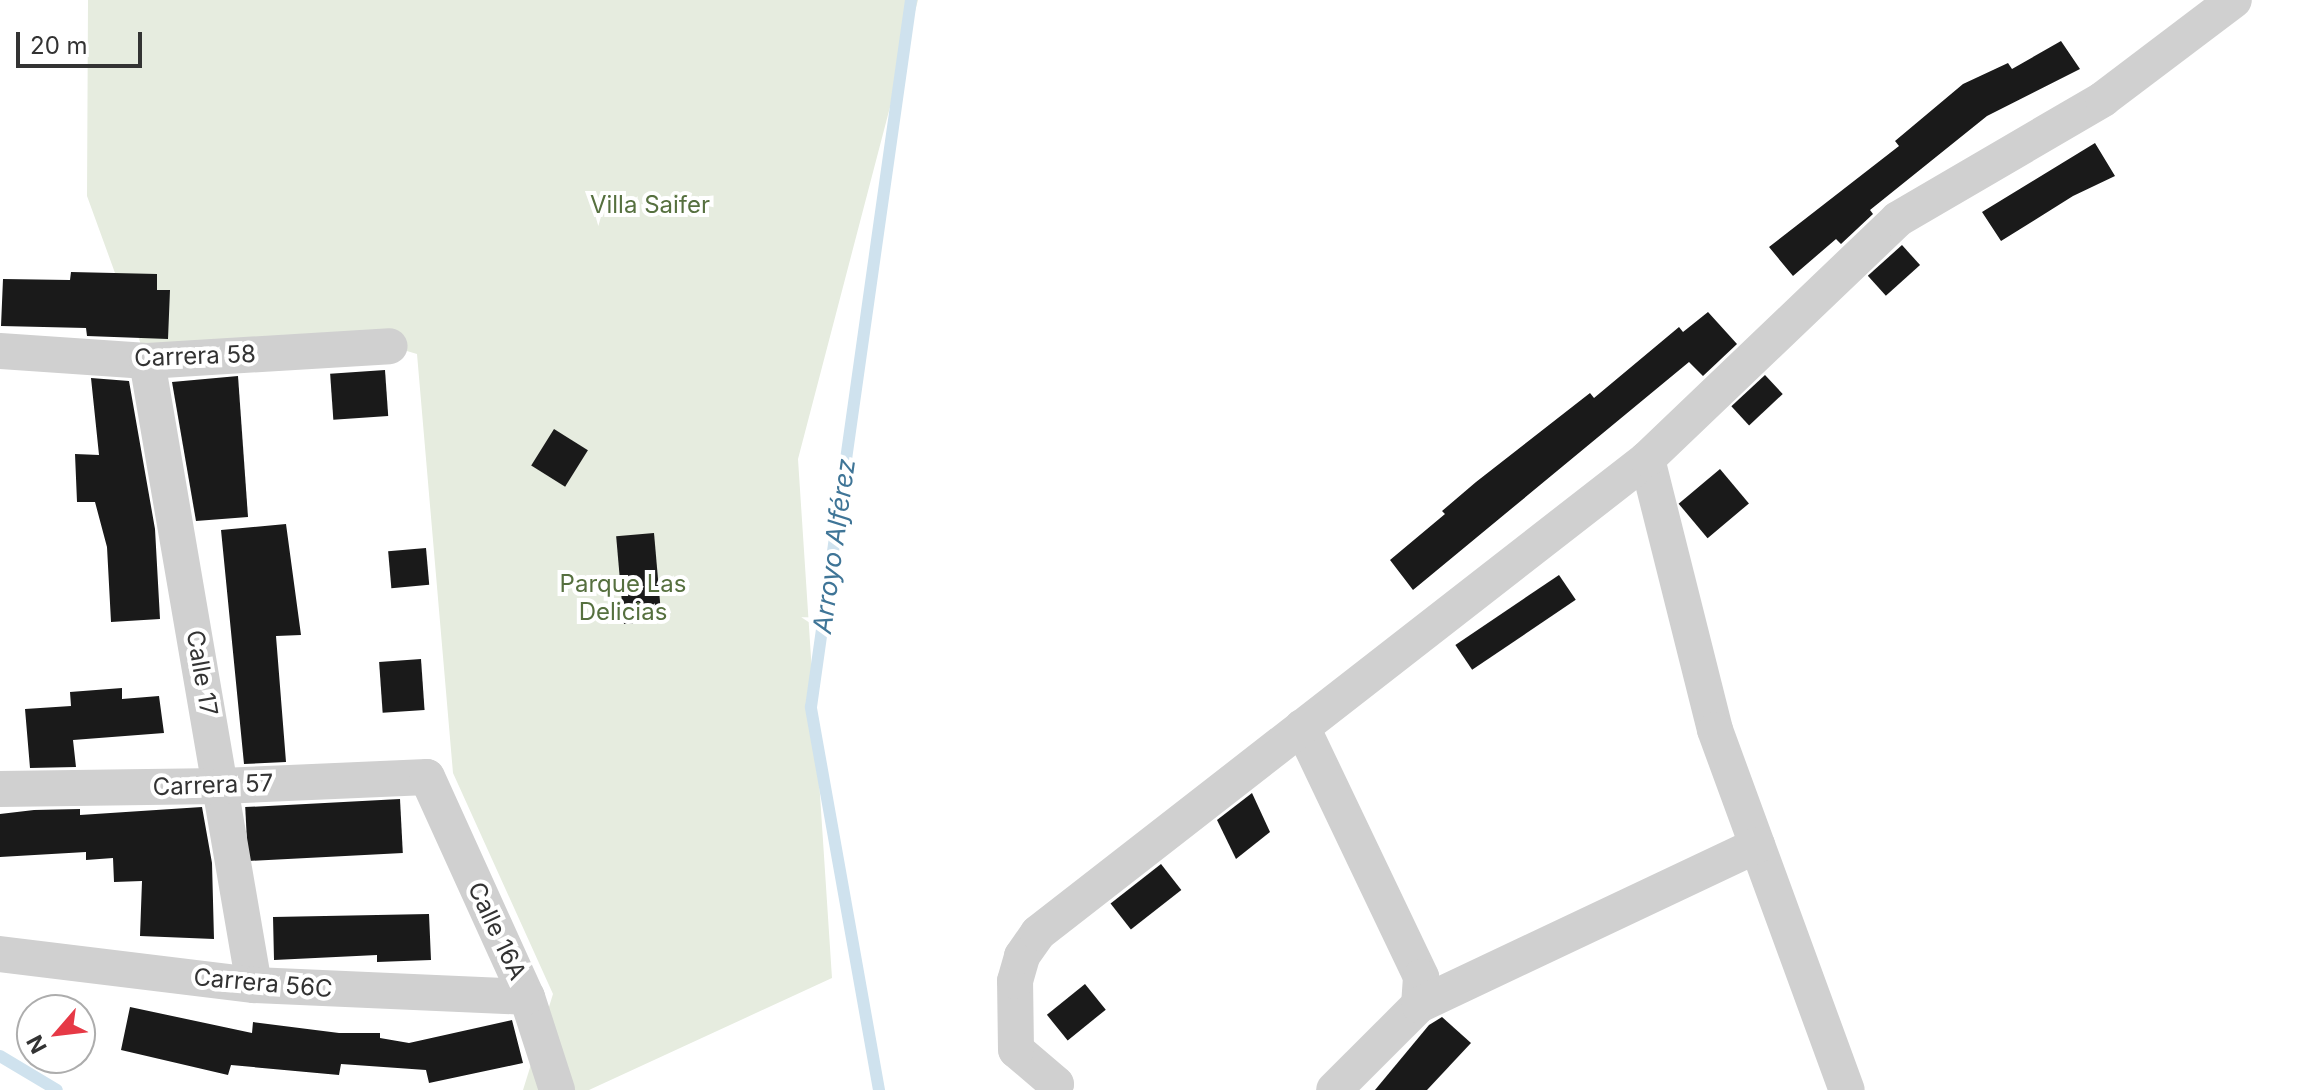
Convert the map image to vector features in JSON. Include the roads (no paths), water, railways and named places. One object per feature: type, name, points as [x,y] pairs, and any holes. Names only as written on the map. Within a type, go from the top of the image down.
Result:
[{"type":"street","points":[[1054,1090],[1056,1084],[1016,1050],[1015,981],[1022,956],[1038,933],[1647,459],[1898,219],[2103,99],[2234,0]]},
{"type":"street","name":"Carrera 58","points":[[0,351],[147,361],[390,346]]},
{"type":"street","name":"Calle 17","points":[[147,361],[254,985]]},
{"type":"street","points":[[1647,459],[1715,730],[1847,1090]]},
{"type":"street","points":[[1302,727],[1413,954],[1421,977],[1419,1005]]},
{"type":"street","name":"Carrera 57","points":[[0,789],[221,786],[427,777]]},
{"type":"street","name":"Calle 16A","points":[[427,777],[527,997],[556,1087]]},
{"type":"street","points":[[1334,1090],[1419,1005],[1757,845]]},
{"type":"street","name":"Carrera 56C","points":[[0,954],[254,985],[527,997]]},
{"type":"waterway","name":"Arroyo Alférez","points":[[879,1090],[811,707],[911,0]]},
{"type":"waterway","points":[[0,1056],[57,1090]]},
{"type":"park label","name":"Villa Saifer","points":[[650,205]]},
{"type":"park label","name":"Parque Las Delicias","points":[[623,598]]}]
